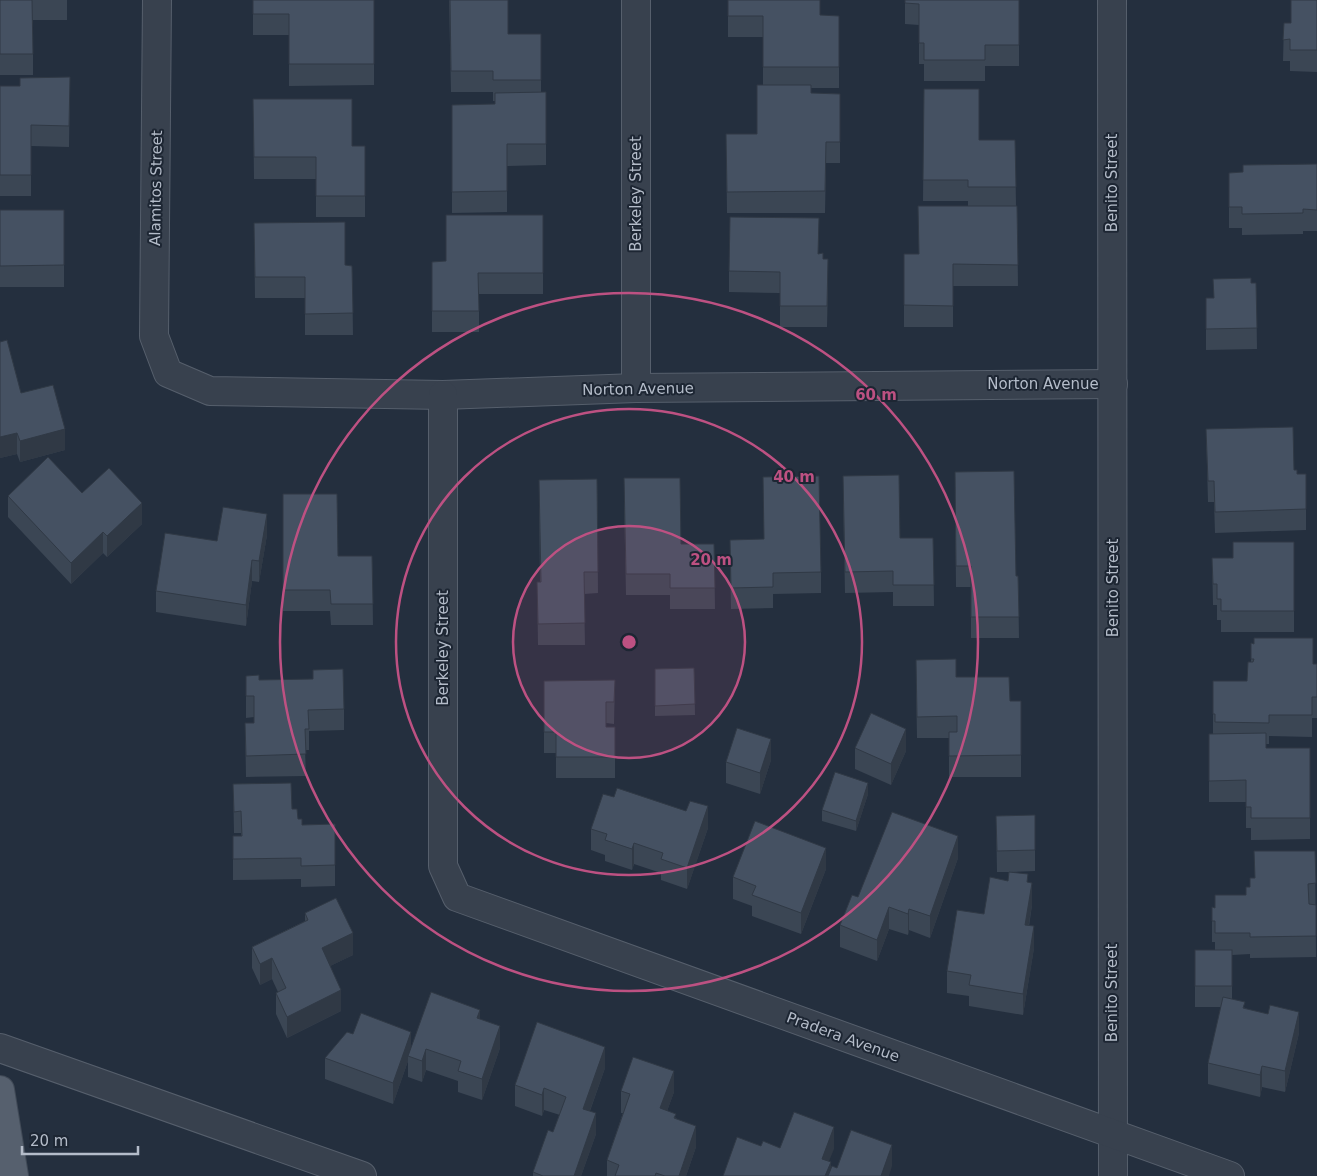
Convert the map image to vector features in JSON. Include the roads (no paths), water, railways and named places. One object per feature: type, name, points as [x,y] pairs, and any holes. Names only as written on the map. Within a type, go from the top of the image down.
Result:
[{"type":"main road","points":[[0,1090],[14,1176]]},
{"type":"street","name":"Alamitos Street","points":[[157,0],[154,336],[168,373]]},
{"type":"street","name":"Berkeley Street","points":[[636,0],[636,388]]},
{"type":"street","name":"Benito Street","points":[[1112,0],[1113,1176]]},
{"type":"street","name":"Norton Avenue","points":[[168,373],[210,391],[443,395],[636,388],[1113,384]]},
{"type":"street","name":"Berkeley Street","points":[[443,395],[443,866],[457,898]]},
{"type":"street","name":"Pradera Avenue","points":[[457,898],[1230,1176]]},
{"type":"street","points":[[0,1048],[362,1176]]}]
